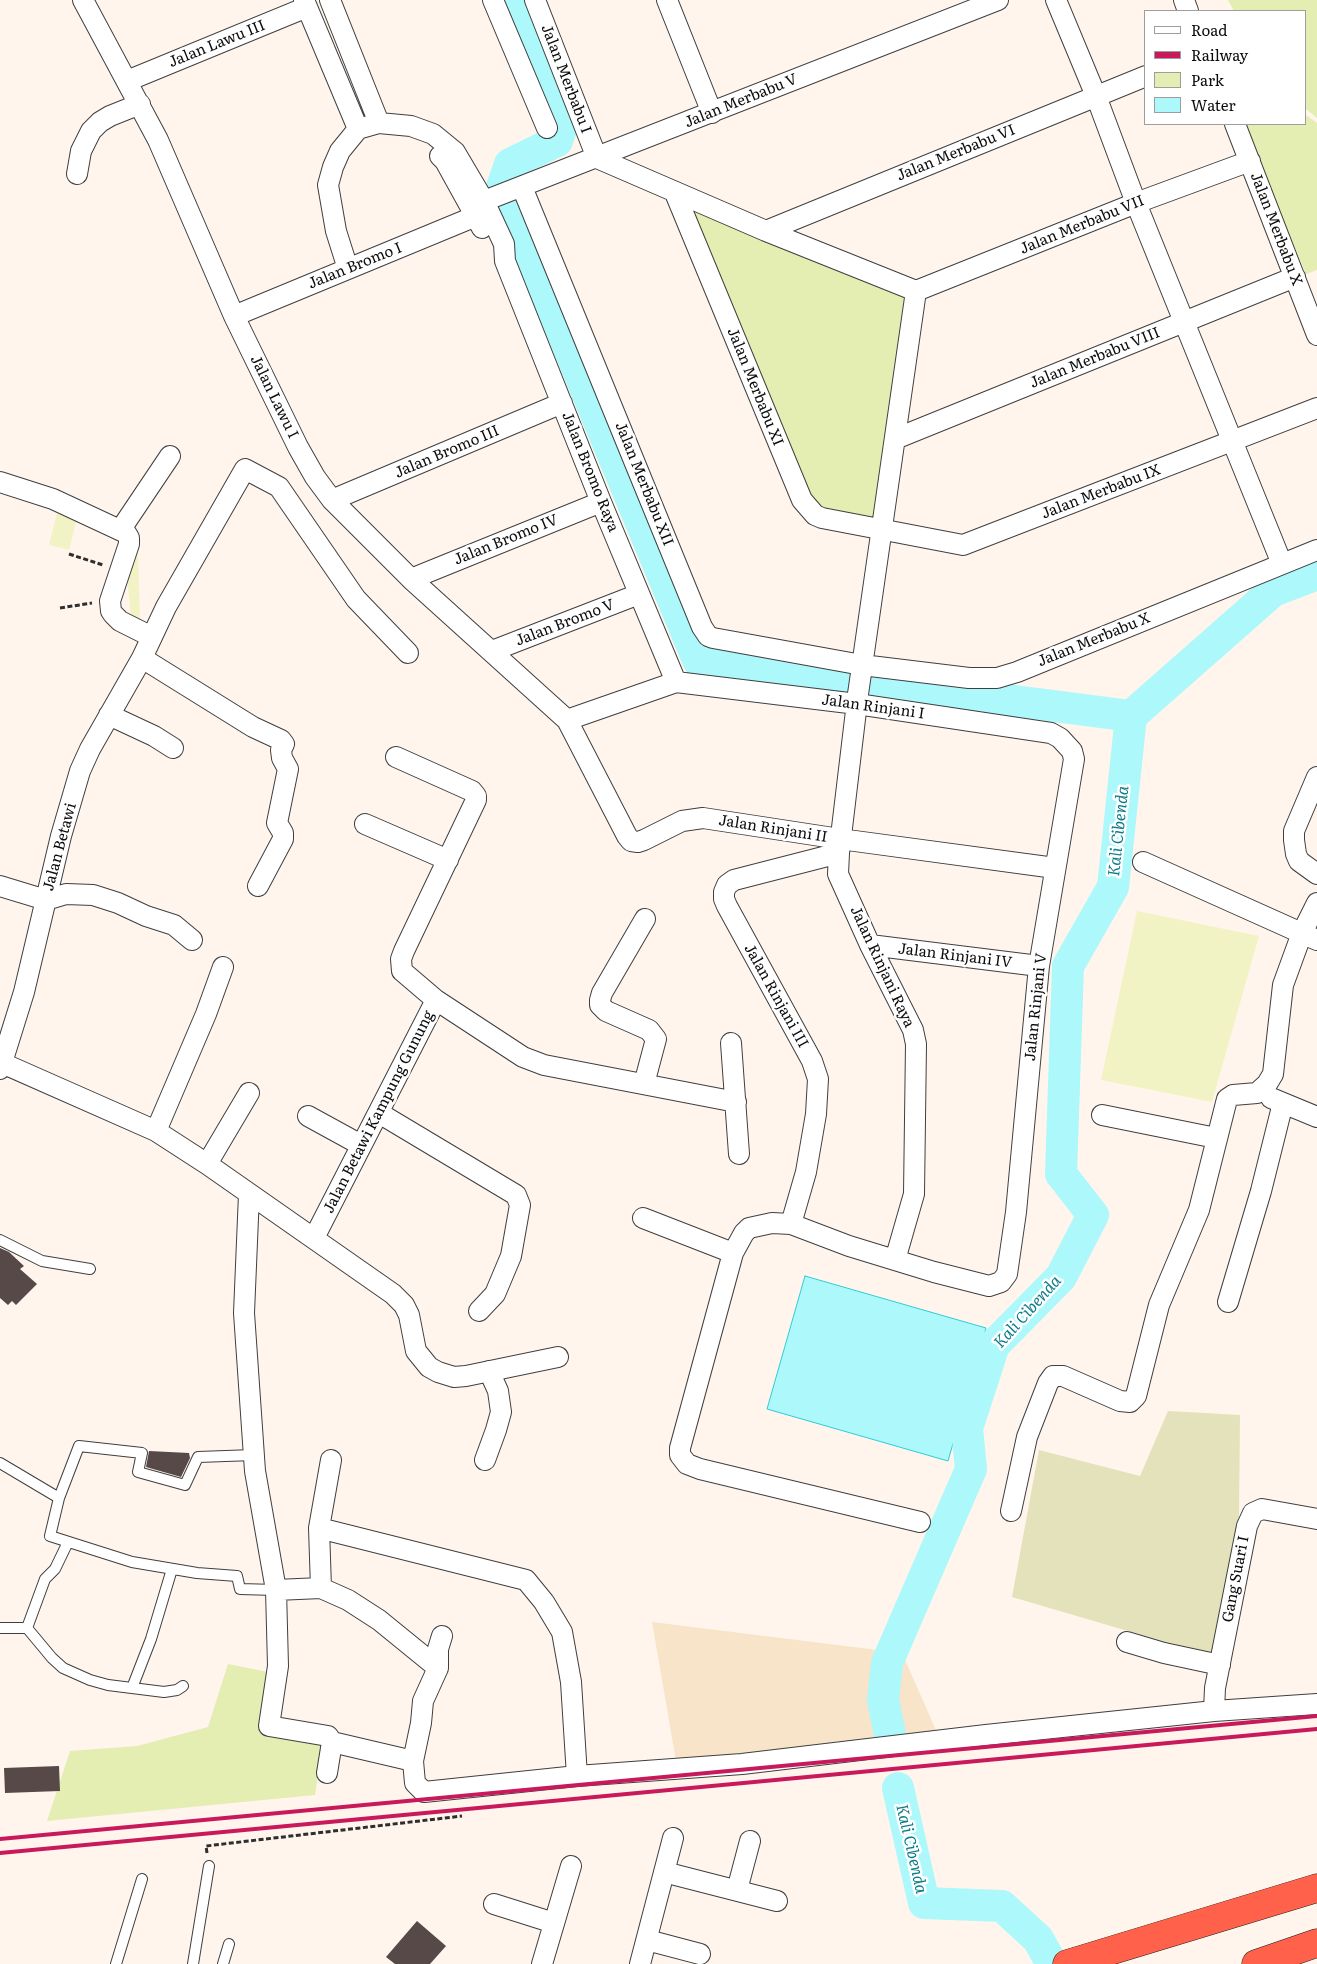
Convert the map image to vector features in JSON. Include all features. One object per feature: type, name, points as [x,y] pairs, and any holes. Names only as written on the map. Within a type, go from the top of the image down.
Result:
[{"type":"highway","points":[[1067,1964],[1317,1888]]},
{"type":"highway","points":[[1256,1964],[1317,1944]]},
{"type":"street","name":"Jalan Lawu I","points":[[84,0],[158,140],[234,316],[298,447],[315,477],[332,500],[411,579],[567,720]]},
{"type":"street","points":[[330,0],[388,124],[358,129],[340,151],[332,167],[328,185],[336,231],[348,269]]},
{"type":"street","points":[[493,0],[547,128]]},
{"type":"street","name":"Jalan Merbabu I","points":[[535,0],[597,158]]},
{"type":"street","points":[[667,0],[712,112]]},
{"type":"street","name":"Jalan Merbabu V","points":[[484,206],[518,189],[998,0]]},
{"type":"street","points":[[1056,0],[1282,564]]},
{"type":"street","name":"Jalan Lawu III","points":[[127,80],[305,3]]},
{"type":"street","points":[[305,3],[358,129]]},
{"type":"street","name":"Jalan Merbabu VI","points":[[766,232],[1144,77]]},
{"type":"street","points":[[76,174],[81,151],[91,130],[105,119],[140,104]]},
{"type":"street","name":"Jalan Bromo Raya","points":[[388,124],[417,136],[445,161],[484,206],[494,253],[505,261],[601,502],[676,682]]},
{"type":"street","name":"Jalan Merbabu X","points":[[1235,125],[1317,335]]},
{"type":"street","points":[[597,158],[766,232],[916,291]]},
{"type":"street","name":"Jalan Merbabu VII","points":[[916,291],[1136,203],[1250,161]]},
{"type":"street","name":"Jalan Merbabu XII","points":[[518,189],[705,632],[708,636],[717,640],[862,669]]},
{"type":"street","name":"Jalan Merbabu XI","points":[[675,193],[802,500],[814,515],[881,530]]},
{"type":"street","name":"Jalan Bromo I","points":[[234,316],[348,269],[484,206]]},
{"type":"street","name":"Jalan Merbabu VIII","points":[[894,439],[1295,277]]},
{"type":"street","name":"Jalan Rinjani Raya","points":[[895,1260],[914,1194],[918,1055],[913,1030],[870,945],[838,874],[839,846],[862,669],[916,291]]},
{"type":"street","name":"Jalan Bromo III","points":[[332,500],[562,403]]},
{"type":"street","name":"Jalan Merbabu IX","points":[[881,530],[963,545],[1317,408]]},
{"type":"street","points":[[121,529],[170,456]]},
{"type":"street","name":"Jalan Betawi","points":[[1,1066],[24,992],[61,836],[80,771],[90,749],[142,658],[166,607],[245,469],[279,487],[356,599],[408,653]]},
{"type":"street","points":[[0,482],[53,498],[121,529],[129,538],[110,601],[112,614],[152,637]]},
{"type":"street","name":"Jalan Bromo IV","points":[[411,579],[601,502]]},
{"type":"street","name":"Jalan Merbabu X","points":[[862,669],[969,678],[997,678],[1017,672],[1317,550]]},
{"type":"street","name":"Jalan Bromo V","points":[[492,652],[639,594]]},
{"type":"street","points":[[142,658],[253,727],[281,740],[284,744],[281,750],[282,758],[288,769],[278,823],[283,833],[283,839],[258,886]]},
{"type":"street","points":[[567,720],[676,682]]},
{"type":"street","name":"Jalan Rinjani I","points":[[676,682],[858,699],[1051,733],[1066,743]]},
{"type":"street","points":[[109,715],[154,736],[173,748]]},
{"type":"street","name":"Jalan Rinjani II","points":[[567,720],[631,841],[638,842],[644,840],[682,820],[702,818],[839,846],[1055,868]]},
{"type":"street","name":"Jalan Rinjani V","points":[[895,1260],[989,1286],[1001,1282],[1008,1274],[1016,1212],[1039,966],[1074,759],[1072,751],[1066,743]]},
{"type":"street","name":"Jalan Betawi Kampung Gunung","points":[[314,1238],[436,1000],[402,971],[401,959],[476,800],[476,796],[472,792],[396,757]]},
{"type":"street","points":[[1317,777],[1294,831],[1296,854],[1299,861],[1317,874]]},
{"type":"street","points":[[365,824],[448,860]]},
{"type":"street","name":"Jalan Rinjani III","points":[[792,1224],[806,1172],[816,1114],[818,1079],[812,1061],[726,906],[724,892],[727,885],[734,880],[839,846]]},
{"type":"street","points":[[1143,862],[1310,937]]},
{"type":"street","points":[[0,886],[46,900],[66,894],[93,895],[174,925],[192,940]]},
{"type":"street","points":[[1257,1093],[1267,1084],[1273,1074],[1283,985],[1310,937],[1317,903]]},
{"type":"street","points":[[644,1084],[656,1039],[649,1030],[606,1011],[600,1005],[600,1000],[602,993],[645,919]]},
{"type":"street","name":"Jalan Rinjani IV","points":[[870,945],[1039,966]]},
{"type":"street","points":[[156,1131],[206,1014],[223,967]]},
{"type":"street","points":[[436,1000],[523,1057],[544,1065],[736,1102]]},
{"type":"street","points":[[731,1043],[740,1154]]},
{"type":"street","points":[[1,1066],[156,1131],[314,1238],[392,1294],[404,1305],[409,1315],[416,1351],[429,1367],[438,1372],[454,1377],[558,1357]]},
{"type":"street","points":[[207,1164],[249,1093]]},
{"type":"street","points":[[1012,1511],[1027,1437],[1048,1383],[1054,1376],[1063,1376],[1120,1401],[1130,1402],[1136,1396],[1159,1305],[1199,1210],[1227,1099],[1232,1095],[1257,1093],[1317,1117]]},
{"type":"street","points":[[1228,1302],[1261,1191],[1283,1103]]},
{"type":"street","points":[[379,1113],[516,1195],[520,1205],[511,1256],[495,1294],[479,1311]]},
{"type":"street","points":[[1102,1115],[1216,1138]]},
{"type":"street","points":[[308,1116],[360,1146]]},
{"type":"street","points":[[249,1194],[244,1313],[254,1455],[276,1590],[278,1666],[269,1726],[328,1736],[332,1742],[413,1761]]},
{"type":"street","points":[[643,1218],[733,1253]]},
{"type":"street","points":[[895,1260],[849,1246],[792,1224],[772,1223],[749,1228],[744,1233],[733,1253],[680,1448],[680,1455],[687,1464],[700,1469],[920,1522]]},
{"type":"street","points":[[485,1460],[501,1412],[498,1391],[489,1371]]},
{"type":"street","points":[[321,1588],[319,1528],[331,1460]]},
{"type":"street","name":"Gang Suari I","points":[[1214,1711],[1215,1688],[1247,1526],[1252,1513],[1262,1509],[1317,1519]]},
{"type":"street","points":[[319,1528],[526,1580],[544,1602],[562,1632],[571,1682],[577,1776]]},
{"type":"street","points":[[276,1590],[321,1588],[360,1607],[438,1668]]},
{"type":"street","points":[[442,1636],[438,1649],[438,1668],[422,1700],[421,1723],[413,1761],[415,1784],[424,1792],[577,1776],[742,1764],[1316,1699]]},
{"type":"street","points":[[1127,1642],[1164,1653],[1220,1665]]},
{"type":"street","points":[[327,1772],[332,1742]]},
{"type":"street","points":[[640,1964],[673,1838]]},
{"type":"street","points":[[737,1890],[750,1841]]},
{"type":"street","points":[[542,1964],[571,1866]]},
{"type":"street","points":[[664,1872],[777,1901]]},
{"type":"street","points":[[494,1904],[554,1923]]},
{"type":"street","points":[[647,1940],[700,1954]]},
{"type":"lane","points":[[0,1240],[42,1261],[90,1269]]},
{"type":"lane","points":[[254,1455],[198,1457],[185,1486],[138,1472],[142,1453],[80,1446],[59,1498],[50,1536],[132,1562],[172,1569],[237,1576],[240,1589],[276,1590]]},
{"type":"lane","points":[[0,1463],[59,1498]]},
{"type":"lane","points":[[27,1628],[45,1579],[55,1569],[68,1542]]},
{"type":"lane","points":[[132,1688],[151,1639],[172,1569]]},
{"type":"lane","points":[[0,1628],[27,1628]]},
{"type":"lane","points":[[27,1628],[63,1668],[90,1680],[108,1686],[164,1692],[177,1690],[183,1686]]},
{"type":"lane","points":[[193,1964],[209,1866]]},
{"type":"lane","points":[[116,1964],[142,1879]]},
{"type":"lane","points":[[223,1964],[229,1944]]},
{"type":"path","points":[[69,554],[120,570]]},
{"type":"path","points":[[60,608],[110,601]]},
{"type":"path","points":[[209,1866],[206,1846],[462,1816]]},
{"type":"shaded area","points":[[652,1622],[902,1653],[939,1737],[676,1761]]},
{"type":"green space","points":[[1228,0],[1317,0],[1317,118],[1307,110],[1307,10],[1233,10]]},
{"type":"green space","points":[[1307,116],[1317,123],[1317,270],[1306,274],[1243,125],[1307,125]]},
{"type":"green space","points":[[689,210],[907,294],[875,520],[815,507]]},
{"type":"green space","points":[[57,513],[77,518],[69,550],[49,545]]},
{"type":"green space","points":[[138,552],[140,620],[131,618],[126,565]]},
{"type":"green space","points":[[1137,911],[1259,936],[1212,1102],[1101,1080]]},
{"type":"green space","points":[[1168,1411],[1240,1415],[1239,1517],[1213,1656],[1012,1597],[1039,1450],[1140,1476]]},
{"type":"green space","points":[[228,1664],[273,1673],[266,1731],[323,1743],[315,1795],[47,1821],[70,1751],[137,1746],[208,1727]]},
{"type":"water","points":[[805,1276],[986,1328],[948,1461],[767,1409]]},
{"type":"building","points":[[0,1248],[9,1252],[24,1266],[20,1269],[37,1284],[16,1305],[12,1301],[8,1305],[0,1298]]},
{"type":"building","points":[[149,1451],[189,1453],[190,1458],[181,1477],[146,1467]]},
{"type":"building","points":[[59,1766],[60,1791],[5,1793],[4,1768]]},
{"type":"building","points":[[417,1921],[446,1946],[430,1964],[395,1964],[386,1957]]},
{"type":"waterway","points":[[515,0],[563,123],[557,141],[510,164],[502,187],[698,660],[1131,716],[1273,591],[1317,574]]},
{"type":"waterway","name":"Kali Cibenda","points":[[890,1735],[883,1700],[887,1663],[971,1469],[967,1428],[994,1345],[1061,1277],[1093,1215],[1061,1174],[1068,966],[1113,887],[1131,716]]},
{"type":"waterway","name":"Kali Cibenda","points":[[898,1788],[924,1903],[1002,1906],[1038,1939],[1052,1964]]},
{"type":"railway","points":[[0,1839],[1317,1716]]},
{"type":"railway","points":[[0,1853],[1317,1729]]}]
